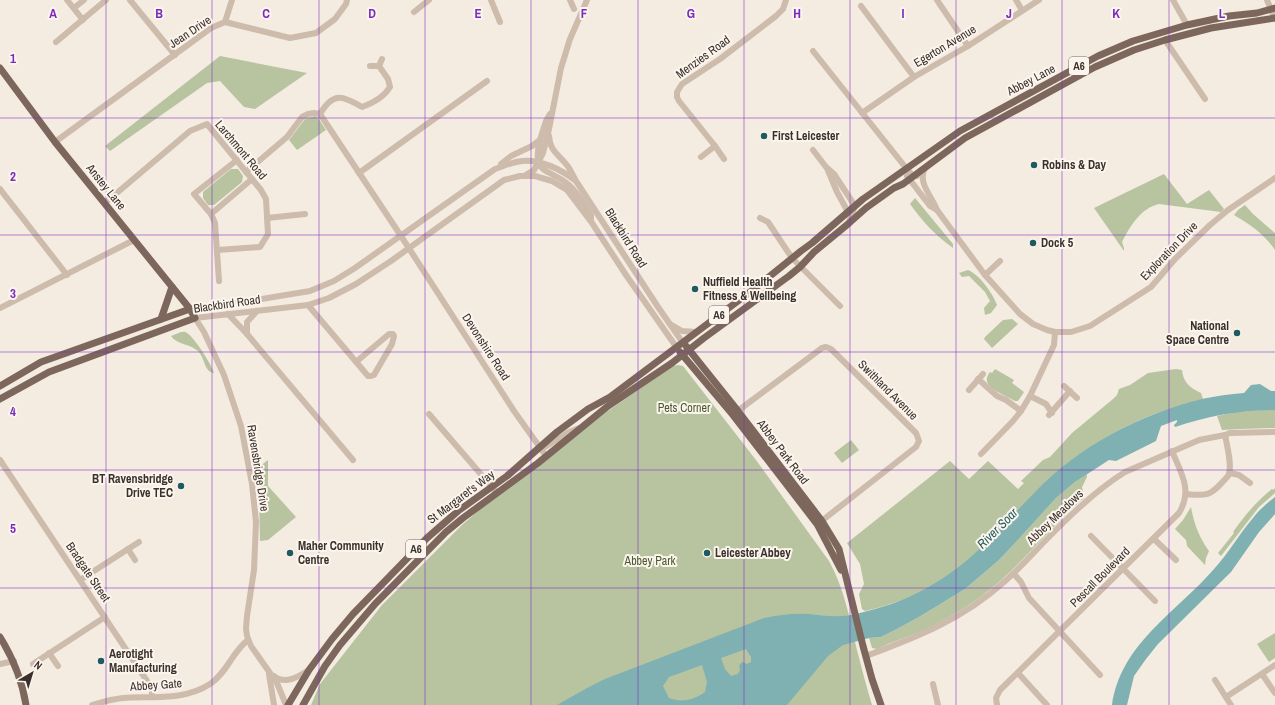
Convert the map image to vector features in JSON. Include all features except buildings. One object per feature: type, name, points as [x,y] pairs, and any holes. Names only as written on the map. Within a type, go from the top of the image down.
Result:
[{"type":"main road","name":"Abbey Lane","points":[[689,349],[800,267],[819,247],[909,175],[960,131],[1098,56],[1133,41],[1187,25],[1273,9]]},
{"type":"main road","name":"Abbey Lane","points":[[683,342],[812,243],[863,198],[897,177],[909,175],[925,168],[965,138],[1095,67],[1134,50],[1210,28],[1275,18]]},
{"type":"main road","name":"Anstey Lane","points":[[0,68],[55,142],[190,309],[195,318]]},
{"type":"main road","points":[[161,319],[172,287]]},
{"type":"main road","name":"Blackbird Road","points":[[0,386],[41,362],[190,309]]},
{"type":"main road","name":"Blackbird Road","points":[[0,399],[50,372],[195,318]]},
{"type":"main road","name":"St Margaret's Way","points":[[303,705],[333,656],[375,604],[446,532],[495,490],[540,446],[571,421],[610,397],[683,342]]},
{"type":"main road","name":"Abbey Park Road","points":[[683,342],[735,413],[820,522],[848,584],[863,646],[881,705]]},
{"type":"main road","name":"Abbey Park Road","points":[[677,348],[735,413]]},
{"type":"main road","name":"St Margaret's Way","points":[[287,705],[309,670],[332,639],[353,614],[427,538],[458,511],[495,490],[546,456],[608,406],[689,349]]},
{"type":"main road","points":[[0,637],[14,661],[22,683],[26,705]]},
{"type":"street","points":[[67,0],[83,20]]},
{"type":"street","points":[[74,8],[84,0]]},
{"type":"street","points":[[56,42],[106,0]]},
{"type":"street","points":[[130,0],[175,55]]},
{"type":"street","points":[[225,22],[232,0]]},
{"type":"street","name":"Jean Drive","points":[[55,142],[211,28],[225,22],[290,38],[316,33],[335,19],[346,4],[347,0]]},
{"type":"street","points":[[414,12],[429,0]]},
{"type":"street","points":[[490,0],[500,22]]},
{"type":"street","points":[[570,0],[574,9]]},
{"type":"street","points":[[524,176],[534,170],[543,153],[566,52],[586,0]]},
{"type":"street","name":"Menzies Road","points":[[724,160],[715,146],[679,101],[677,92],[682,84],[720,59],[776,16],[782,9],[786,0]]},
{"type":"street","points":[[937,0],[968,46]]},
{"type":"street","points":[[1016,0],[1022,10]]},
{"type":"street","name":"Egerton Avenue","points":[[862,113],[914,78],[968,46],[1039,0]]},
{"type":"street","points":[[1173,0],[1187,25]]},
{"type":"street","points":[[1267,0],[1273,9],[1275,18]]},
{"type":"street","points":[[861,6],[914,78]]},
{"type":"street","points":[[1165,40],[1205,99]]},
{"type":"street","name":"Exploration Drive","points":[[813,51],[909,175],[930,206],[937,210]]},
{"type":"street","points":[[379,66],[382,59]]},
{"type":"street","points":[[370,66],[379,66]]},
{"type":"street","points":[[320,114],[325,105],[334,98],[344,97],[362,107],[368,105],[385,94],[390,87],[388,79],[379,66]]},
{"type":"street","points":[[359,173],[487,81]]},
{"type":"street","points":[[538,163],[537,157],[540,140],[546,121],[552,110]]},
{"type":"street","points":[[246,172],[287,137],[302,117],[308,114],[320,114],[409,248]]},
{"type":"street","name":"Larchmont Road","points":[[105,203],[190,131],[207,124],[261,190],[266,199],[268,234],[260,247],[217,250]]},
{"type":"street","points":[[549,129],[550,143],[555,152],[566,163],[576,181]]},
{"type":"street","points":[[495,169],[511,156],[532,146],[540,140]]},
{"type":"street","points":[[701,156],[715,146]]},
{"type":"street","points":[[813,150],[826,167],[837,192],[852,209]]},
{"type":"street","points":[[219,281],[215,223],[211,214],[194,194],[237,160]]},
{"type":"street","name":"Blackbird Road","points":[[190,309],[310,291],[334,281],[355,268],[495,169],[510,163],[523,161],[549,165],[563,171],[576,181],[619,248],[683,342]]},
{"type":"street","name":"Blackbird Road","points":[[538,163],[540,168],[557,176],[575,191],[590,214],[592,223]]},
{"type":"street","points":[[909,175],[918,176],[922,179],[925,168]]},
{"type":"street","name":"Blackbird Road","points":[[195,318],[308,305],[329,298],[356,284],[504,180],[524,176],[535,176],[548,180],[567,190],[592,223],[677,348]]},
{"type":"street","name":"Exploration Drive","points":[[922,179],[925,188],[937,210],[985,275],[1023,317],[1040,328],[1055,332],[1070,332],[1090,326],[1151,287],[1175,259],[1210,225],[1234,205],[1275,178]]},
{"type":"street","points":[[211,214],[252,179]]},
{"type":"street","points":[[0,189],[67,275]]},
{"type":"street","points":[[852,209],[866,208]]},
{"type":"street","points":[[848,224],[852,209]]},
{"type":"street","points":[[267,218],[305,214]]},
{"type":"street","points":[[760,218],[768,222],[792,258],[800,267],[840,306]]},
{"type":"street","points":[[0,308],[134,240]]},
{"type":"street","name":"Devonshire Road","points":[[409,248],[514,411],[546,456]]},
{"type":"street","points":[[611,253],[619,248]]},
{"type":"street","points":[[985,275],[1000,261]]},
{"type":"street","points":[[308,305],[356,362],[368,376],[374,375],[392,344],[393,334],[389,334],[356,362]]},
{"type":"street","points":[[247,334],[248,322],[257,311]]},
{"type":"street","points":[[228,314],[247,334],[353,460]]},
{"type":"street","name":"Ravensbridge Drive","points":[[195,318],[214,352],[227,383],[241,426],[252,484],[256,522],[255,564],[246,628],[248,640]]},
{"type":"street","points":[[669,323],[682,331],[696,332]]},
{"type":"street","points":[[981,454],[1021,411],[1030,396],[1054,345],[1055,332]]},
{"type":"street","name":"Swithland Avenue","points":[[735,413],[822,348],[829,347],[916,434],[919,441],[916,447],[820,522]]},
{"type":"street","points":[[968,390],[983,374]]},
{"type":"street","points":[[978,379],[997,396],[1006,400],[1021,411]]},
{"type":"street","points":[[1064,386],[1077,398]]},
{"type":"street","points":[[1030,396],[1046,404],[1050,414],[1070,391]]},
{"type":"street","points":[[429,414],[495,490]]},
{"type":"street","points":[[540,446],[545,447],[569,432],[586,425]]},
{"type":"street","name":"Abbey Meadows","points":[[866,656],[921,635],[948,622],[986,597],[1014,574],[1072,513],[1115,478],[1138,466],[1199,440],[1230,433],[1275,432]]},
{"type":"street","points":[[1172,451],[1184,480],[1186,494],[1211,494],[1230,473],[1225,435]]},
{"type":"street","name":"Bradgate Street","points":[[0,460],[147,681],[152,689],[152,697]]},
{"type":"street","points":[[1230,473],[1239,475],[1250,483]]},
{"type":"street","name":"Pescall Boulevard","points":[[997,705],[996,698],[998,693],[1177,516],[1183,506],[1186,494]]},
{"type":"street","points":[[1091,536],[1155,601]]},
{"type":"street","points":[[1154,539],[1176,560]]},
{"type":"street","points":[[80,580],[139,542]]},
{"type":"street","points":[[128,549],[136,560]]},
{"type":"street","points":[[1014,574],[1022,582],[1029,598],[1100,675]]},
{"type":"street","points":[[33,664],[105,618]]},
{"type":"street","points":[[248,640],[277,683],[287,705]]},
{"type":"street","name":"Abbey Gate","points":[[92,705],[121,698],[178,696],[194,692],[209,685],[223,673],[238,650],[248,640]]},
{"type":"street","points":[[49,653],[58,666]]},
{"type":"street","points":[[0,664],[14,661]]},
{"type":"street","points":[[1226,697],[1275,665]]},
{"type":"street","points":[[269,672],[277,679],[287,681],[300,676],[309,670]]},
{"type":"street","points":[[269,672],[274,705]]},
{"type":"street","points":[[1018,673],[1048,705]]},
{"type":"street","points":[[1262,674],[1275,693]]},
{"type":"street","points":[[1215,680],[1231,705]]},
{"type":"street","points":[[933,684],[938,705]]},
{"type":"green space","points":[[220,56],[307,73],[255,109],[244,107],[220,81],[207,83],[110,151],[105,146]]},
{"type":"green space","points":[[315,116],[326,130],[297,150],[289,140],[305,119]]},
{"type":"green space","points":[[231,169],[238,169],[243,176],[242,182],[214,205],[208,205],[203,198],[203,192]]},
{"type":"green space","points":[[1164,174],[1187,204],[1209,190],[1224,209],[1221,212],[1159,204],[1153,206],[1137,218],[1129,230],[1122,242],[1124,251],[1094,208]]},
{"type":"green space","points":[[915,198],[953,244],[953,248],[924,222],[910,204]]},
{"type":"green space","points":[[1245,205],[1275,233],[1275,250],[1257,230],[1234,215]]},
{"type":"green space","points":[[968,270],[973,272],[986,285],[997,305],[991,313],[985,315],[984,308],[990,301],[985,292],[969,276],[962,277],[959,273]]},
{"type":"green space","points":[[1012,319],[1018,324],[992,348],[984,339],[985,337],[1003,320]]},
{"type":"green space","points":[[181,332],[186,332],[194,340],[213,369],[214,373],[208,370],[198,351],[176,341],[171,336]]},
{"type":"green space","name":"Abbey Park","points":[[673,366],[683,366],[756,460],[829,561],[839,581],[846,602],[872,705],[311,705],[320,684],[382,605],[462,525],[493,498],[605,413]]},
{"type":"green space","points":[[995,369],[1014,380],[1012,383],[1024,392],[1018,401],[1015,401],[999,392],[988,384],[987,376]]},
{"type":"green space","points":[[1176,369],[1182,370],[1184,378],[1190,387],[1201,393],[1203,399],[1144,418],[1117,431],[1090,447],[1056,473],[984,547],[958,569],[937,583],[902,600],[865,611],[862,609],[859,594],[864,584],[860,564],[847,543],[950,461],[969,479],[988,461],[1018,489],[1024,483],[1021,481],[1043,460],[1050,457],[1072,433],[1113,399],[1117,395],[1119,389],[1130,385],[1148,373]]},
{"type":"green space","points":[[1275,410],[1275,428],[1222,430],[1217,416],[1236,412]]},
{"type":"green space","points":[[851,440],[859,450],[842,463],[834,453]]},
{"type":"green space","points":[[268,460],[268,486],[296,517],[268,540],[260,541],[259,499],[256,469]]},
{"type":"green space","points":[[1087,474],[1082,487],[1084,498],[997,584],[968,605],[938,623],[877,649],[872,648],[869,638],[881,637],[895,630],[965,589],[998,561],[1056,498]]},
{"type":"green space","points":[[1275,488],[1275,493],[1259,507],[1221,556],[1218,553],[1242,520],[1261,499]]},
{"type":"green space","points":[[1191,507],[1197,530],[1209,551],[1205,565],[1187,546],[1186,540],[1175,529]]},
{"type":"green space","points":[[1275,633],[1275,658],[1269,662],[1257,644]]},
{"type":"water","points":[[1260,384],[1271,391],[1275,391],[1275,410],[1224,414],[1175,427],[1174,425],[1177,420],[1161,426],[1156,441],[1116,461],[1109,460],[1075,482],[1056,498],[998,561],[965,589],[919,617],[881,637],[869,638],[843,645],[828,656],[787,705],[557,705],[605,679],[764,618],[797,614],[846,616],[882,607],[912,596],[936,583],[967,560],[995,534],[1052,475],[1091,446],[1156,413],[1202,399],[1244,393],[1251,385]],"holes":[[[746,649],[751,657],[751,662],[747,664],[742,662],[739,666],[740,670],[738,674],[731,676],[725,669],[721,658]],[[702,665],[707,682],[705,692],[688,700],[674,700],[669,698],[663,686],[669,677]]]},
{"type":"water","points":[[1275,497],[1275,514],[1259,532],[1231,572],[1158,644],[1146,659],[1134,676],[1127,705],[1112,705],[1117,683],[1126,664],[1138,646],[1152,630],[1214,569],[1255,515]]},
{"type":"place","name":"First Leicester","points":[[764,136]]},
{"type":"place","name":"Robins & Day","points":[[1034,165]]},
{"type":"place","name":"Dock 5","points":[[1033,243]]},
{"type":"place","name":"Nuffield Health Fitness & Wellbeing","points":[[695,289]]},
{"type":"place","name":"National Space Centre","points":[[1237,333]]},
{"type":"place","name":"BT Ravensbridge Drive TEC","points":[[181,486]]},
{"type":"place","name":"Maher Community Centre","points":[[290,553]]},
{"type":"place","name":"Leicester Abbey","points":[[707,553]]},
{"type":"place","name":"Aerotight Manufacturing","points":[[101,661]]},
{"type":"park label","name":"Pets Corner","points":[[684,408]]},
{"type":"water label","name":"River Soar","points":[[997,528]]}]
